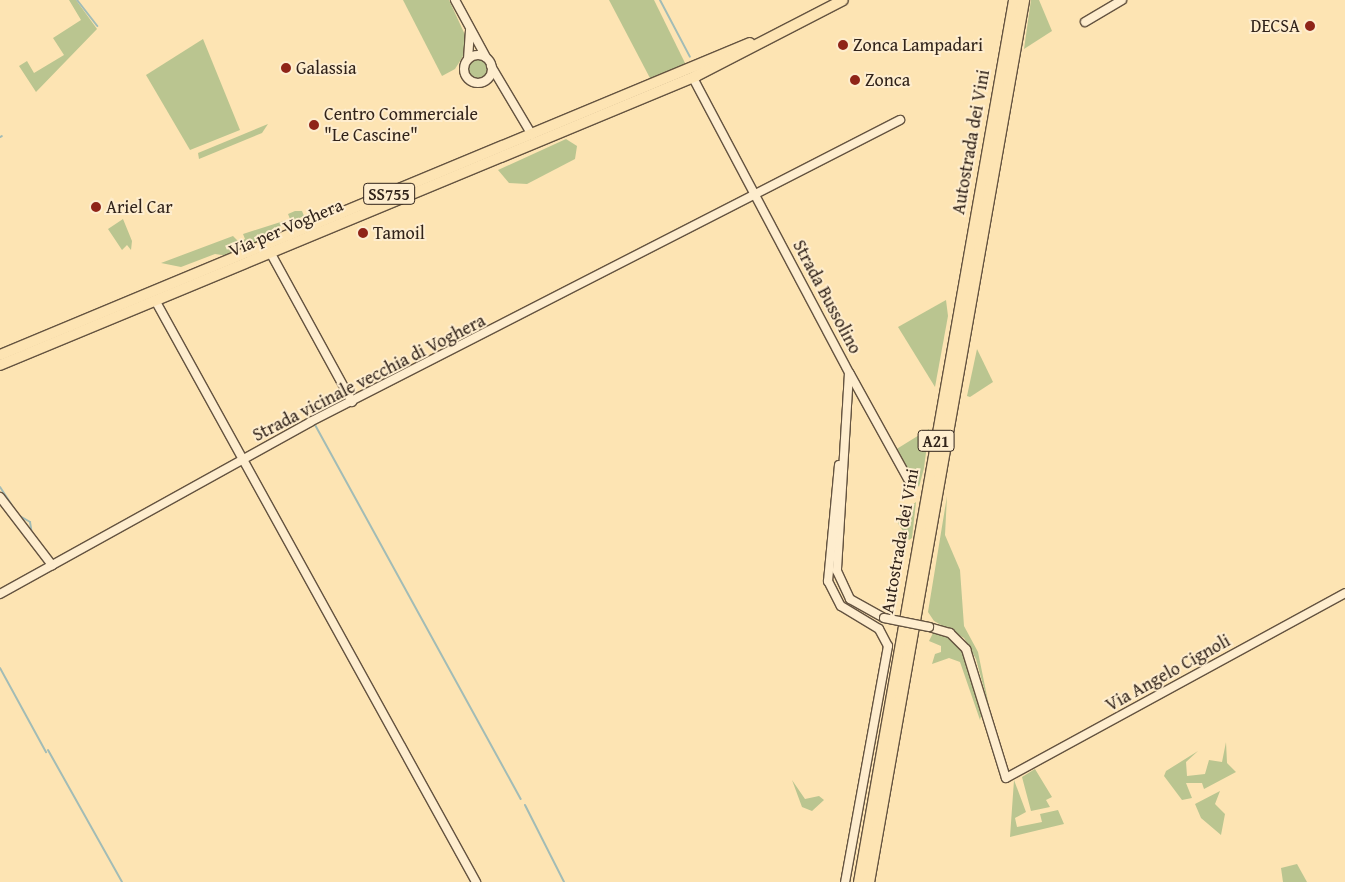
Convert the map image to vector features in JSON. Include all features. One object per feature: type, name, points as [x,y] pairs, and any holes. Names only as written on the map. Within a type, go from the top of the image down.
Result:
[{"type":"highway","name":"Autostrada dei Vini","points":[[859,882],[1014,0]]},
{"type":"highway","name":"Autostrada dei Vini","points":[[868,882],[1023,0]]},
{"type":"main road","points":[[694,75],[830,0]]},
{"type":"main road","points":[[694,75],[843,0]]},
{"type":"main road","name":"Via per Voghera","points":[[0,355],[532,135],[694,75]]},
{"type":"main road","name":"Via per Voghera","points":[[0,365],[694,75]]},
{"type":"street","points":[[455,0],[532,135]]},
{"type":"street","points":[[1085,22],[1122,0]]},
{"type":"street","points":[[469,27],[468,59],[464,72],[473,82],[486,80],[491,66]]},
{"type":"street","points":[[468,59],[479,55],[487,58]]},
{"type":"street","name":"Strada Bussolino","points":[[694,75],[754,194],[849,373],[837,571],[850,599],[884,618],[929,627]]},
{"type":"street","name":"Strada vicinale vecchia di Voghera","points":[[0,594],[352,402],[900,120]]},
{"type":"street","points":[[270,252],[352,402]]},
{"type":"street","points":[[155,300],[476,882]]},
{"type":"street","points":[[849,373],[908,479]]},
{"type":"street","points":[[844,444],[828,581],[841,606],[879,629],[888,646],[845,882]]},
{"type":"street","points":[[0,496],[52,565]]},
{"type":"street","name":"Via Angelo Cignoli","points":[[929,627],[950,633],[966,649],[1006,778],[1345,593]]},
{"type":"green space","points":[[69,0],[76,0],[97,29],[36,92],[19,66],[27,61],[34,73],[64,55],[53,38],[81,20]]},
{"type":"green space","points":[[403,0],[449,0],[466,37],[465,53],[455,69],[442,76]]},
{"type":"green space","points":[[609,0],[654,0],[686,65],[651,80]]},
{"type":"green space","points":[[1031,0],[1039,0],[1052,31],[1024,49]]},
{"type":"green space","points":[[203,39],[240,130],[190,150],[146,75]]},
{"type":"green space","points":[[478,59],[485,62],[488,69],[485,76],[478,79],[471,76],[468,69],[471,62]]},
{"type":"green space","points":[[268,124],[262,133],[199,159],[198,153]]},
{"type":"green space","points":[[566,139],[577,146],[575,159],[527,184],[509,183],[498,170]]},
{"type":"green space","points":[[302,211],[304,216],[267,232],[251,247],[229,256],[215,254],[181,267],[161,263],[233,236],[239,242],[245,239],[243,234],[290,219],[288,214]]},
{"type":"green space","points":[[123,219],[132,241],[131,250],[127,245],[122,250],[108,229]]},
{"type":"green space","points":[[946,300],[948,316],[935,387],[898,327]]},
{"type":"green space","points":[[977,349],[993,382],[970,397],[967,396]]},
{"type":"green space","points":[[929,429],[924,468],[919,487],[895,450]]},
{"type":"green space","points":[[947,496],[945,535],[960,570],[964,626],[978,652],[990,711],[976,659],[964,638],[934,621],[928,612]]},
{"type":"green space","points":[[916,502],[912,538],[909,540],[895,519]]},
{"type":"green space","points":[[933,633],[947,635],[965,654],[982,712],[980,720],[960,662],[949,658],[932,664],[935,654],[941,652],[941,646],[929,641]]},
{"type":"green space","points":[[1226,742],[1227,763],[1236,772],[1204,789],[1202,783],[1186,783],[1192,798],[1182,800],[1164,776],[1166,771],[1198,751],[1186,762],[1187,776],[1205,774],[1209,760],[1222,762]]},
{"type":"green space","points":[[1035,769],[1052,797],[1046,800],[1050,807],[1031,811],[1022,777]]},
{"type":"green space","points":[[792,780],[805,799],[819,796],[824,800],[812,811],[802,807]]},
{"type":"green space","points":[[1014,780],[1026,812],[1015,818],[1017,827],[1042,822],[1040,814],[1058,810],[1064,824],[1010,837]]},
{"type":"green space","points":[[1220,791],[1215,804],[1225,814],[1221,835],[1201,818],[1195,804]]},
{"type":"green space","points":[[1297,864],[1307,882],[1283,882],[1281,868]]},
{"type":"waterway","points":[[77,0],[97,26]]},
{"type":"waterway","points":[[660,0],[690,57]]},
{"type":"waterway","points":[[314,423],[521,799]]},
{"type":"waterway","points":[[0,487],[18,515],[30,522],[32,534]]},
{"type":"waterway","points":[[0,668],[46,752]]},
{"type":"waterway","points":[[48,750],[122,882]]},
{"type":"waterway","points":[[525,805],[564,882]]},
{"type":"place","name":"DECSA","points":[[1310,26]]},
{"type":"place","name":"Zonca Lampadari","points":[[843,45]]},
{"type":"place","name":"Galassia","points":[[286,68]]},
{"type":"place","name":"Zonca","points":[[855,80]]},
{"type":"place","name":"Centro Commerciale \"Le Cascine\"","points":[[314,125]]},
{"type":"place","name":"Ariel Car","points":[[96,207]]},
{"type":"place","name":"Tamoil","points":[[363,233]]}]
